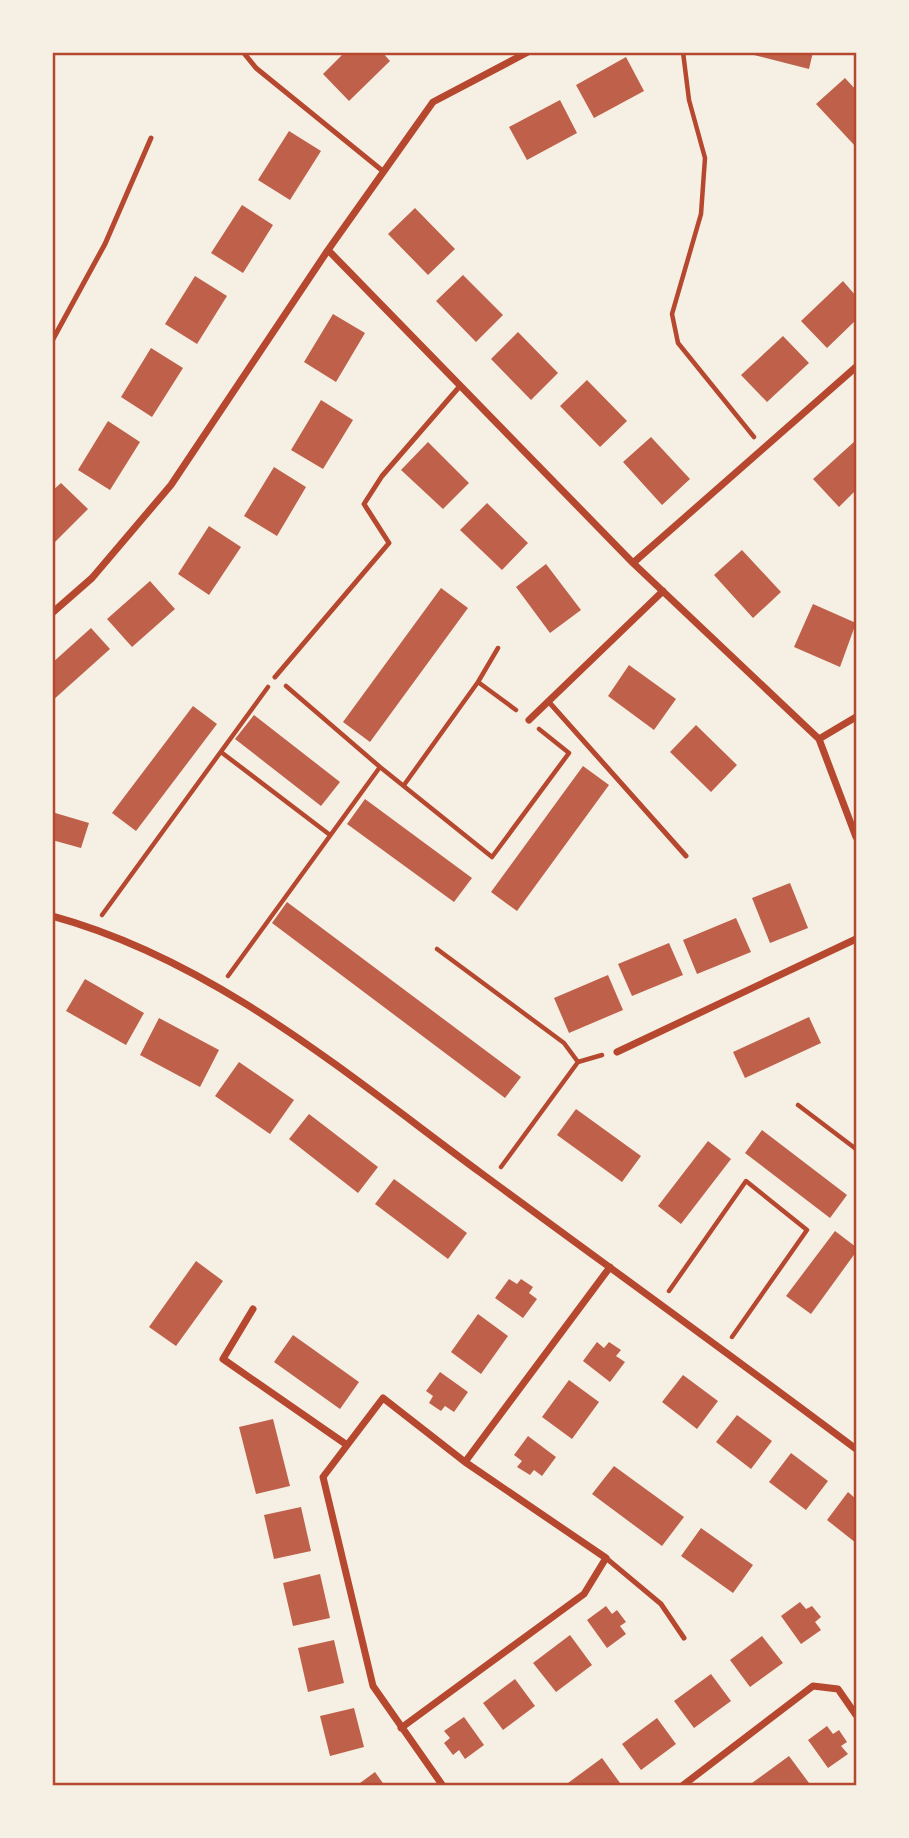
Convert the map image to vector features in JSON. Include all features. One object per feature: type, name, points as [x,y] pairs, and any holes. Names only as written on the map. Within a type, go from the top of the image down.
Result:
[{"type":"street","points":[[52,613],[92,578],[171,485],[328,250],[433,103],[528,52]]},
{"type":"street","points":[[328,250],[634,563],[819,739],[856,837]]},
{"type":"street","points":[[634,563],[856,367]]},
{"type":"street","points":[[529,720],[663,591]]},
{"type":"street","points":[[819,739],[856,717]]},
{"type":"street","points":[[52,916],[94,927],[220,988],[321,1055],[856,1449]]},
{"type":"street","points":[[617,1052],[856,939]]},
{"type":"street","points":[[465,1462],[610,1267]]},
{"type":"street","points":[[253,1310],[223,1359],[347,1445]]},
{"type":"street","points":[[401,1728],[584,1594],[606,1558],[465,1462],[383,1398],[323,1477],[373,1686],[401,1728],[443,1786]]},
{"type":"street","points":[[682,1786],[813,1686],[838,1689],[856,1715]]},
{"type":"lane","points":[[243,52],[256,68],[384,172]]},
{"type":"lane","points":[[52,341],[106,244],[151,138]]},
{"type":"lane","points":[[275,677],[389,543],[364,504],[382,476],[460,386]]},
{"type":"lane","points":[[548,701],[686,856]]},
{"type":"lane","points":[[606,1558],[661,1604],[684,1638]]},
{"type":"path","points":[[683,52],[689,100],[705,158],[701,214],[672,314],[678,343],[764,449]]},
{"type":"path","points":[[404,785],[478,682],[498,648]]},
{"type":"path","points":[[94,927],[275,677],[492,857],[569,753],[478,682]]},
{"type":"path","points":[[221,752],[330,835]]},
{"type":"path","points":[[220,988],[380,766]]},
{"type":"path","points":[[437,949],[564,1043],[578,1062]]},
{"type":"path","points":[[491,1181],[578,1062],[617,1052]]},
{"type":"path","points":[[797,1105],[856,1149]]},
{"type":"path","points":[[660,1303],[746,1181],[807,1230],[723,1350]]},
{"type":"building","points":[[345,52],[382,52],[390,61],[349,101],[323,74]]},
{"type":"building","points":[[742,52],[813,52],[809,69]]},
{"type":"building","points":[[626,57],[644,91],[594,118],[576,85]]},
{"type":"building","points":[[845,78],[856,90],[856,147],[816,104]]},
{"type":"building","points":[[560,100],[577,133],[527,160],[509,127]]},
{"type":"building","points":[[289,131],[321,151],[290,200],[258,180]]},
{"type":"building","points":[[242,205],[273,225],[243,273],[211,253]]},
{"type":"building","points":[[415,208],[455,249],[428,275],[388,234]]},
{"type":"building","points":[[463,275],[503,315],[476,342],[436,301]]},
{"type":"building","points":[[195,276],[227,296],[197,344],[165,324]]},
{"type":"building","points":[[843,281],[856,296],[856,320],[827,348],[801,321]]},
{"type":"building","points":[[333,314],[365,333],[336,382],[304,362]]},
{"type":"building","points":[[518,332],[558,373],[531,400],[491,359]]},
{"type":"building","points":[[783,336],[809,363],[767,402],[741,375]]},
{"type":"building","points":[[151,348],[183,368],[152,417],[121,397]]},
{"type":"building","points":[[587,380],[627,421],[600,447],[560,406]]},
{"type":"building","points":[[321,400],[353,420],[323,469],[291,450]]},
{"type":"building","points":[[108,421],[140,442],[110,490],[78,470]]},
{"type":"building","points":[[651,437],[690,479],[662,505],[623,462]]},
{"type":"building","points":[[855,441],[856,490],[839,507],[813,479]]},
{"type":"building","points":[[428,442],[469,483],[443,509],[401,470]]},
{"type":"building","points":[[274,467],[306,487],[277,536],[244,516]]},
{"type":"building","points":[[61,483],[88,509],[52,545],[52,491]]},
{"type":"building","points":[[487,503],[528,543],[502,570],[460,530]]},
{"type":"building","points":[[209,526],[241,547],[209,595],[178,574]]},
{"type":"building","points":[[742,550],[781,592],[753,618],[714,575]]},
{"type":"building","points":[[546,564],[581,610],[550,633],[516,587]]},
{"type":"building","points":[[150,581],[175,609],[132,647],[107,619]]},
{"type":"building","points":[[441,588],[468,608],[370,742],[343,722]]},
{"type":"building","points":[[813,604],[856,623],[840,667],[794,647]]},
{"type":"building","points":[[91,628],[110,649],[52,701],[52,663]]},
{"type":"building","points":[[629,665],[676,699],[654,730],[608,696]]},
{"type":"building","points":[[193,706],[217,724],[136,831],[112,813]]},
{"type":"building","points":[[254,715],[340,782],[321,806],[235,739]]},
{"type":"building","points":[[696,725],[737,765],[711,792],[670,752]]},
{"type":"building","points":[[583,766],[609,785],[517,911],[491,892]]},
{"type":"building","points":[[365,799],[472,878],[454,902],[347,824]]},
{"type":"building","points":[[52,812],[89,823],[81,848],[52,840]]},
{"type":"building","points":[[790,883],[808,928],[770,943],[752,898]]},
{"type":"building","points":[[287,902],[521,1077],[505,1098],[272,923]]},
{"type":"building","points":[[736,918],[751,952],[697,974],[683,940]]},
{"type":"building","points":[[669,943],[683,975],[632,996],[618,964]]},
{"type":"building","points":[[608,975],[623,1010],[569,1033],[554,998]]},
{"type":"building","points":[[85,979],[144,1013],[126,1045],[66,1011]]},
{"type":"building","points":[[809,1017],[821,1043],[745,1078],[733,1052]]},
{"type":"building","points":[[159,1018],[219,1050],[200,1087],[140,1055]]},
{"type":"building","points":[[239,1062],[294,1100],[270,1134],[215,1096]]},
{"type":"building","points":[[576,1109],[641,1156],[622,1182],[557,1135]]},
{"type":"building","points":[[309,1114],[378,1167],[358,1193],[289,1139]]},
{"type":"building","points":[[762,1130],[847,1195],[830,1218],[745,1153]]},
{"type":"building","points":[[708,1141],[731,1159],[681,1224],[658,1206]]},
{"type":"building","points":[[394,1179],[467,1233],[448,1259],[375,1204]]},
{"type":"building","points":[[835,1231],[856,1247],[856,1252],[811,1314],[786,1296]]},
{"type":"building","points":[[196,1261],[223,1281],[176,1346],[149,1327]]},
{"type":"building","points":[[509,1279],[517,1284],[521,1279],[533,1287],[529,1293],[537,1299],[523,1318],[495,1298]]},
{"type":"building","points":[[478,1314],[508,1336],[481,1374],[451,1352]]},
{"type":"building","points":[[293,1335],[359,1382],[340,1409],[274,1362]]},
{"type":"building","points":[[597,1342],[604,1348],[609,1342],[621,1350],[616,1356],[625,1362],[610,1382],[583,1361]]},
{"type":"building","points":[[440,1372],[468,1392],[454,1412],[445,1406],[441,1411],[429,1403],[433,1396],[426,1391]]},
{"type":"building","points":[[683,1375],[718,1401],[697,1429],[662,1402]]},
{"type":"building","points":[[569,1380],[599,1402],[572,1439],[542,1417]]},
{"type":"building","points":[[737,1415],[772,1441],[751,1469],[716,1442]]},
{"type":"building","points":[[273,1419],[290,1486],[256,1494],[239,1427]]},
{"type":"building","points":[[528,1436],[556,1457],[542,1476],[534,1470],[530,1475],[517,1467],[522,1461],[514,1455]]},
{"type":"building","points":[[791,1453],[828,1481],[806,1510],[769,1482]]},
{"type":"building","points":[[614,1466],[684,1517],[662,1546],[592,1494]]},
{"type":"building","points":[[848,1492],[856,1499],[856,1543],[827,1520]]},
{"type":"building","points":[[301,1507],[311,1551],[274,1559],[264,1515]]},
{"type":"building","points":[[701,1528],[753,1565],[733,1593],[681,1556]]},
{"type":"building","points":[[320,1574],[330,1618],[293,1626],[283,1583]]},
{"type":"building","points":[[800,1602],[806,1609],[812,1606],[821,1617],[815,1622],[821,1630],[801,1644],[781,1616]]},
{"type":"building","points":[[606,1606],[612,1614],[617,1610],[626,1622],[620,1626],[626,1634],[607,1648],[587,1620]]},
{"type":"building","points":[[570,1635],[592,1665],[556,1692],[533,1663]]},
{"type":"building","points":[[762,1636],[783,1663],[750,1687],[730,1660]]},
{"type":"building","points":[[334,1640],[344,1683],[308,1692],[298,1648]]},
{"type":"building","points":[[711,1674],[731,1701],[694,1728],[674,1701]]},
{"type":"building","points":[[515,1679],[535,1706],[503,1730],[483,1703]]},
{"type":"building","points":[[354,1708],[364,1747],[330,1756],[320,1716]]},
{"type":"building","points":[[464,1717],[484,1745],[465,1759],[459,1750],[453,1755],[444,1743],[450,1738],[444,1731]]},
{"type":"building","points":[[657,1718],[676,1744],[641,1770],[622,1744]]},
{"type":"building","points":[[827,1726],[833,1734],[839,1730],[847,1742],[841,1746],[848,1754],[828,1768],[808,1740]]},
{"type":"building","points":[[789,1756],[809,1783],[754,1786],[752,1783]]},
{"type":"building","points":[[602,1758],[620,1783],[616,1786],[570,1786],[568,1783]]},
{"type":"building","points":[[375,1772],[385,1786],[356,1786]]}]
